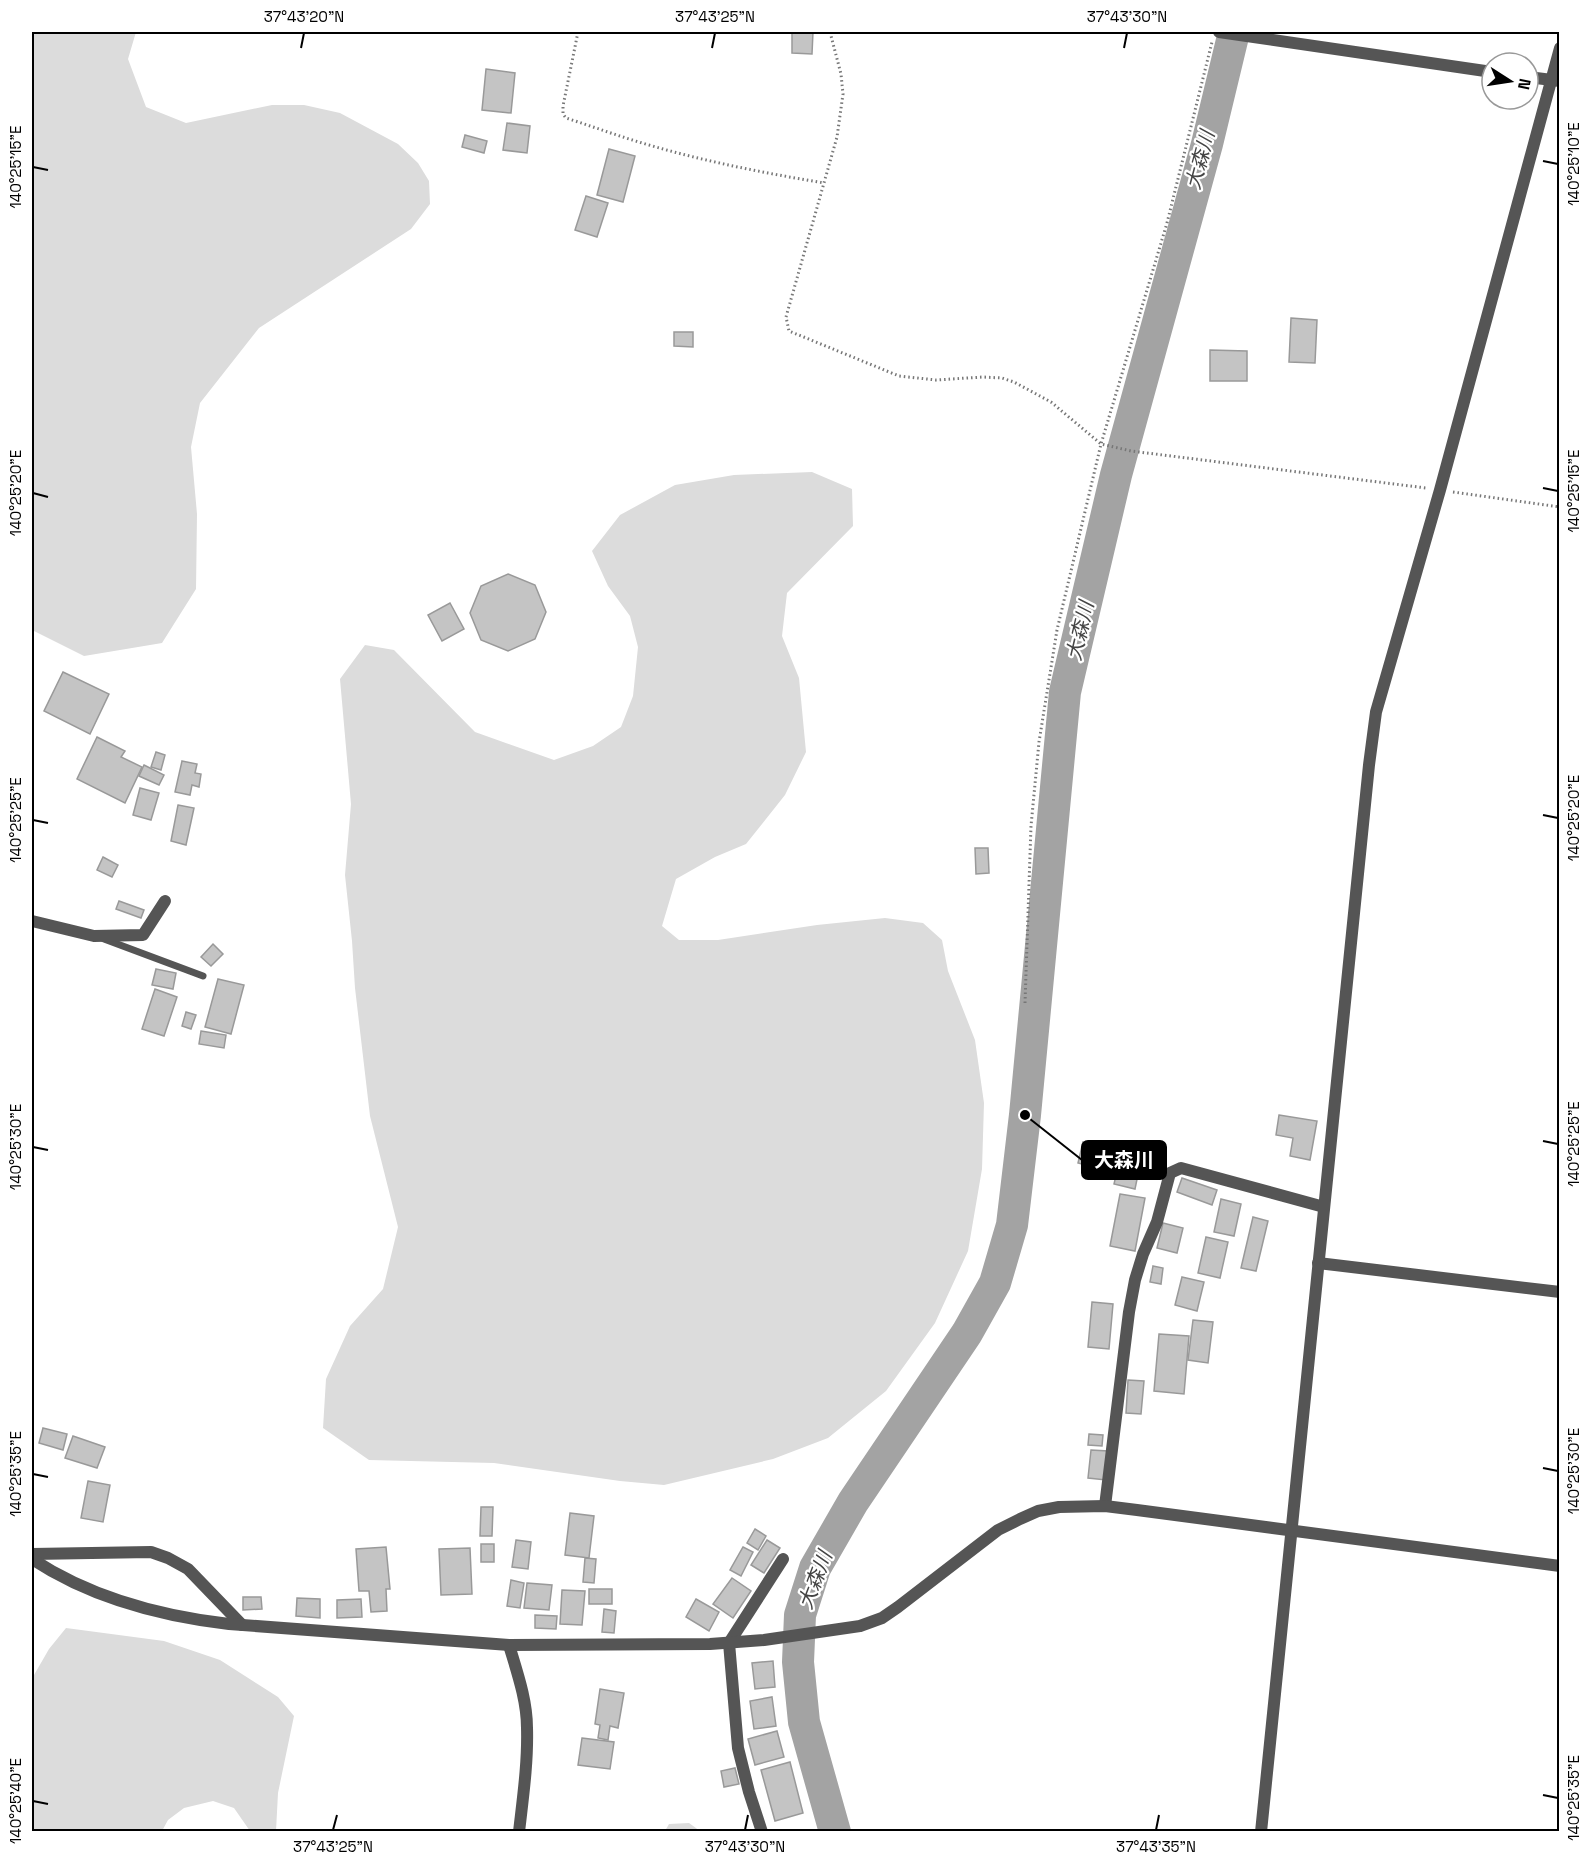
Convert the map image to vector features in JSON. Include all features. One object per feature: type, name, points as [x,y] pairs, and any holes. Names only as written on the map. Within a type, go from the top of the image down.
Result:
[{"type":"street","points":[[1219,32],[1480,70]]},
{"type":"street","points":[[1261,1832],[1376,712],[1555,81],[1560,48]]},
{"type":"street","points":[[1540,79],[1555,81]]},
{"type":"street","points":[[32,921],[94,936],[143,935],[165,901]]},
{"type":"street","points":[[1105,1506],[1135,1280],[1157,1222],[1170,1173],[1181,1168],[1324,1207]]},
{"type":"street","points":[[1318,1263],[1560,1293]]},
{"type":"street","points":[[32,1559],[57,1576],[122,1602],[187,1619],[509,1645],[609,1646],[764,1640],[860,1626],[882,1618],[998,1530],[1038,1511],[1059,1507],[1105,1506],[1560,1566]]},
{"type":"street","points":[[32,1554],[151,1552],[188,1569],[242,1625]]},
{"type":"street","points":[[762,1832],[738,1748],[729,1642],[783,1559]]},
{"type":"street","points":[[509,1645],[522,1690],[527,1727],[519,1832]]},
{"type":"lane","points":[[94,936],[203,976]]},
{"type":"path","points":[[578,32],[563,106],[563,114],[566,118],[648,145],[706,160],[757,172],[825,183]]},
{"type":"path","points":[[830,32],[841,74],[843,94],[837,137],[786,317],[789,331],[899,376],[936,380],[983,377],[1002,378],[1014,382],[1051,402],[1101,444],[1138,453],[1560,507]]},
{"type":"path","points":[[1025,1003],[1031,826],[1039,742],[1057,630],[1101,444],[1167,223],[1214,32]]},
{"type":"shaded area","points":[[32,32],[136,32],[128,59],[146,107],[186,123],[272,105],[304,105],[340,113],[398,144],[418,163],[429,181],[430,204],[411,229],[259,328],[200,403],[191,447],[197,514],[196,589],[162,643],[84,656],[32,630]]},
{"type":"shaded area","points":[[812,472],[852,489],[853,526],[787,593],[782,636],[799,678],[806,752],[785,795],[746,844],[715,857],[676,879],[662,926],[679,940],[718,940],[817,925],[885,918],[923,923],[942,940],[948,971],[975,1040],[984,1103],[982,1169],[968,1251],[935,1323],[886,1391],[828,1438],[773,1459],[664,1485],[494,1463],[369,1460],[323,1428],[326,1379],[350,1326],[383,1289],[398,1227],[370,1116],[355,988],[345,875],[351,804],[340,679],[365,645],[394,650],[475,732],[554,760],[593,746],[621,727],[633,696],[638,647],[630,616],[608,586],[592,551],[620,515],[675,485],[734,475]]},
{"type":"shaded area","points":[[66,1628],[164,1641],[220,1660],[278,1697],[294,1716],[278,1793],[276,1831],[250,1831],[234,1808],[213,1801],[184,1808],[168,1820],[162,1831],[32,1831],[32,1677],[49,1649]]},
{"type":"shaded area","points":[[689,1823],[700,1831],[665,1831],[669,1824]]},
{"type":"building","points":[[792,32],[813,32],[812,54],[792,53]]},
{"type":"building","points":[[486,69],[515,73],[511,113],[482,110]]},
{"type":"building","points":[[507,123],[530,126],[527,153],[503,150]]},
{"type":"building","points":[[465,135],[487,141],[484,153],[462,147]]},
{"type":"building","points":[[609,149],[635,156],[623,202],[597,195]]},
{"type":"building","points":[[586,196],[608,203],[597,237],[575,230]]},
{"type":"building","points":[[1291,318],[1317,320],[1315,363],[1289,362]]},
{"type":"building","points":[[674,332],[693,332],[693,347],[674,346]]},
{"type":"building","points":[[1210,350],[1247,351],[1247,381],[1210,381]]},
{"type":"building","points":[[508,574],[535,585],[546,612],[535,639],[508,651],[481,640],[470,613],[481,586]]},
{"type":"building","points":[[450,603],[464,629],[442,641],[428,615]]},
{"type":"building","points":[[63,672],[109,694],[90,734],[44,711]]},
{"type":"building","points":[[97,737],[125,751],[121,757],[142,767],[125,803],[77,779]]},
{"type":"building","points":[[156,752],[165,755],[161,770],[151,767]]},
{"type":"building","points":[[182,761],[197,764],[195,773],[201,774],[199,787],[192,785],[190,795],[175,792]]},
{"type":"building","points":[[144,765],[164,775],[159,785],[139,776]]},
{"type":"building","points":[[140,788],[159,793],[151,820],[133,815]]},
{"type":"building","points":[[178,805],[194,808],[186,845],[171,841]]},
{"type":"building","points":[[975,848],[988,848],[989,873],[976,874]]},
{"type":"building","points":[[103,857],[118,865],[112,877],[97,870]]},
{"type":"building","points":[[119,901],[144,910],[141,918],[116,909]]},
{"type":"building","points":[[213,944],[223,954],[211,966],[201,957]]},
{"type":"building","points":[[156,969],[176,973],[173,989],[152,985]]},
{"type":"building","points":[[218,979],[244,985],[231,1034],[205,1027]]},
{"type":"building","points":[[155,989],[177,997],[164,1036],[142,1029]]},
{"type":"building","points":[[186,1012],[196,1015],[191,1029],[182,1026]]},
{"type":"building","points":[[201,1031],[226,1035],[224,1048],[199,1044]]},
{"type":"building","points":[[1279,1115],[1317,1121],[1310,1160],[1290,1156],[1293,1138],[1276,1135]]},
{"type":"building","points":[[1083,1142],[1114,1150],[1109,1171],[1078,1163]]},
{"type":"building","points":[[1122,1150],[1142,1155],[1135,1189],[1114,1184]]},
{"type":"building","points":[[1182,1178],[1217,1190],[1212,1205],[1177,1192]]},
{"type":"building","points":[[1120,1194],[1145,1198],[1135,1251],[1110,1246]]},
{"type":"building","points":[[1221,1199],[1241,1204],[1234,1236],[1214,1232]]},
{"type":"building","points":[[1253,1217],[1268,1221],[1256,1271],[1241,1268]]},
{"type":"building","points":[[1163,1223],[1183,1228],[1177,1253],[1157,1248]]},
{"type":"building","points":[[1206,1237],[1228,1242],[1220,1278],[1198,1273]]},
{"type":"building","points":[[1153,1266],[1163,1268],[1161,1284],[1150,1282]]},
{"type":"building","points":[[1182,1277],[1204,1282],[1197,1311],[1175,1305]]},
{"type":"building","points":[[1092,1302],[1113,1304],[1109,1349],[1088,1347]]},
{"type":"building","points":[[1193,1320],[1213,1322],[1208,1363],[1188,1360]]},
{"type":"building","points":[[1159,1334],[1189,1336],[1184,1394],[1154,1391]]},
{"type":"building","points":[[1128,1380],[1144,1381],[1141,1414],[1126,1413]]},
{"type":"building","points":[[43,1428],[67,1434],[63,1450],[39,1443]]},
{"type":"building","points":[[1089,1434],[1103,1435],[1102,1446],[1088,1445]]},
{"type":"building","points":[[73,1436],[105,1447],[97,1468],[65,1458]]},
{"type":"building","points":[[1091,1450],[1108,1451],[1106,1480],[1088,1478]]},
{"type":"building","points":[[88,1481],[110,1485],[103,1522],[81,1518]]},
{"type":"building","points":[[481,1507],[493,1507],[492,1536],[480,1536]]},
{"type":"building","points":[[570,1513],[594,1516],[589,1558],[565,1555]]},
{"type":"building","points":[[755,1529],[766,1536],[758,1550],[747,1543]]},
{"type":"building","points":[[516,1540],[531,1542],[528,1569],[512,1567]]},
{"type":"building","points":[[767,1540],[780,1548],[764,1573],[751,1565]]},
{"type":"building","points":[[481,1544],[494,1544],[494,1562],[481,1562]]},
{"type":"building","points":[[386,1547],[390,1589],[386,1589],[387,1611],[371,1612],[369,1591],[359,1591],[356,1549]]},
{"type":"building","points":[[743,1547],[753,1552],[741,1576],[730,1570]]},
{"type":"building","points":[[470,1548],[472,1594],[441,1595],[439,1549]]},
{"type":"building","points":[[585,1558],[596,1559],[594,1583],[583,1582]]},
{"type":"building","points":[[732,1578],[751,1591],[733,1618],[713,1604]]},
{"type":"building","points":[[511,1580],[524,1583],[520,1608],[507,1606]]},
{"type":"building","points":[[527,1583],[552,1585],[549,1610],[524,1608]]},
{"type":"building","points":[[589,1589],[612,1589],[612,1604],[589,1604]]},
{"type":"building","points":[[562,1590],[585,1591],[582,1625],[560,1624]]},
{"type":"building","points":[[243,1597],[261,1597],[262,1609],[243,1610]]},
{"type":"building","points":[[297,1598],[320,1599],[320,1618],[296,1616]]},
{"type":"building","points":[[361,1599],[362,1617],[337,1618],[337,1600]]},
{"type":"building","points":[[696,1599],[719,1612],[709,1631],[686,1617]]},
{"type":"building","points":[[604,1609],[616,1611],[614,1633],[602,1632]]},
{"type":"building","points":[[535,1615],[557,1616],[556,1629],[535,1628]]},
{"type":"building","points":[[773,1661],[775,1687],[755,1689],[752,1663]]},
{"type":"building","points":[[600,1689],[624,1693],[618,1728],[610,1726],[608,1740],[598,1738],[600,1725],[595,1724]]},
{"type":"building","points":[[772,1697],[776,1726],[754,1729],[750,1701]]},
{"type":"building","points":[[777,1731],[784,1757],[755,1765],[748,1739]]},
{"type":"building","points":[[582,1738],[614,1742],[610,1769],[578,1765]]},
{"type":"building","points":[[790,1762],[803,1813],[775,1821],[761,1770]]},
{"type":"building","points":[[735,1768],[739,1784],[724,1787],[721,1771]]},
{"type":"waterway","name":"大森川","points":[[835,1832],[804,1722],[798,1662],[800,1615],[815,1568],[853,1502],[967,1333],[995,1283],[1012,1225],[1025,1115],[1065,692],[1116,475],[1207,144],[1234,32]]},
{"type":"place","name":"大森川","points":[[1025,1115]]}]
